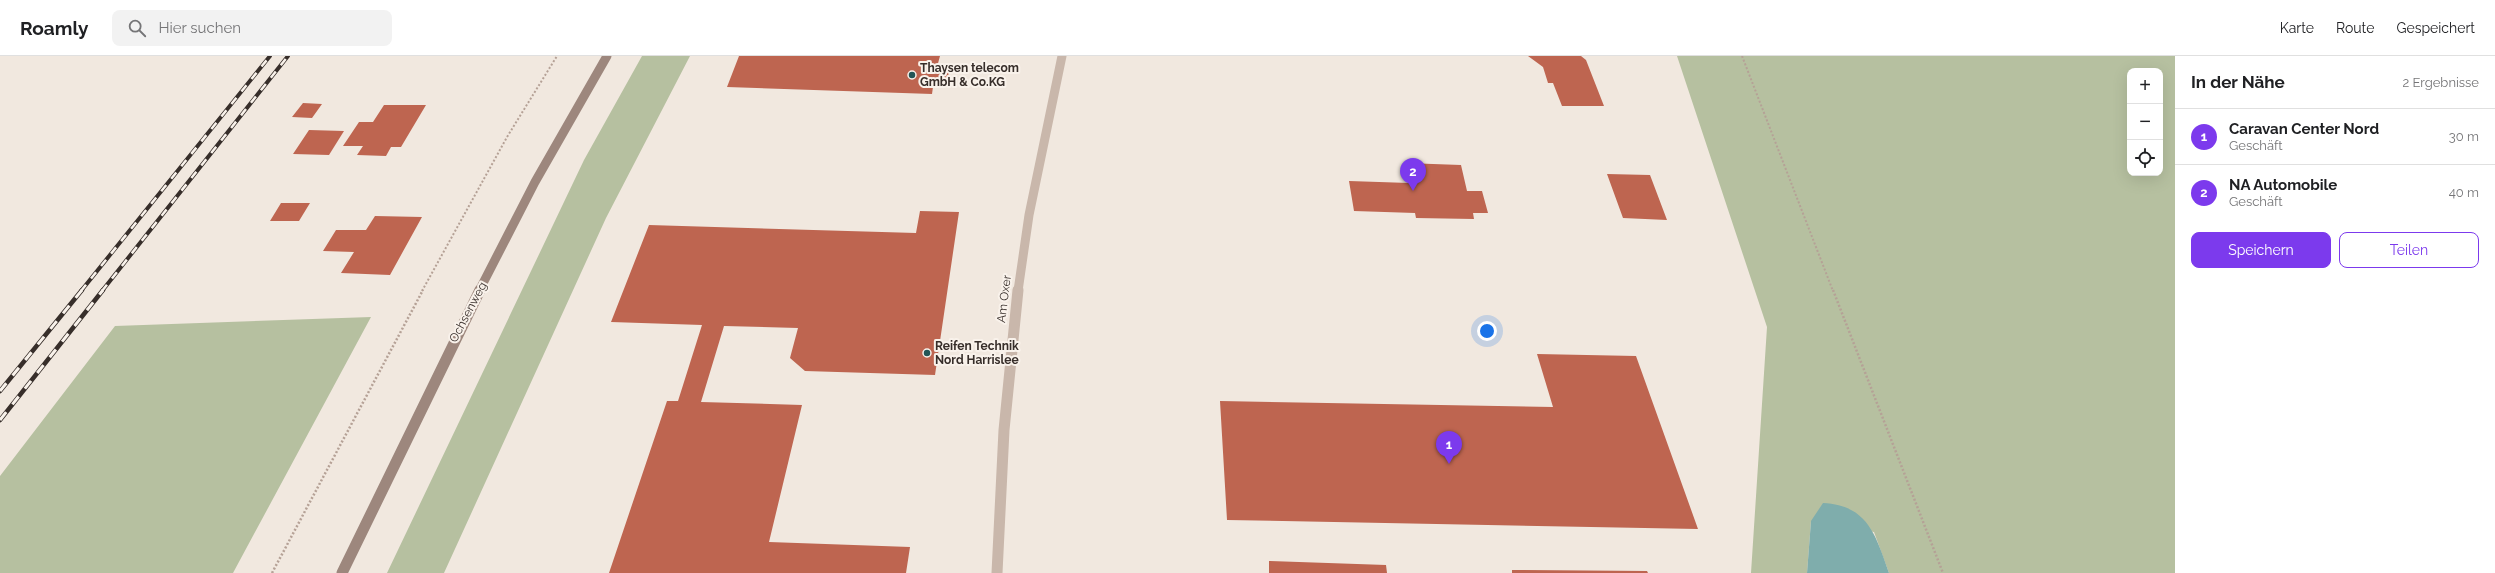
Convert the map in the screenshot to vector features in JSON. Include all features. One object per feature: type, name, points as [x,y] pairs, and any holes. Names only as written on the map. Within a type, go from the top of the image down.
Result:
[{"type":"main road","name":"Ochsenweg","points":[[342,573],[453,341],[577,105],[607,56]]},
{"type":"street","name":"Am Oxer","points":[[997,573],[1004,430],[1015,310],[1029,215],[1062,56]]},
{"type":"path","points":[[272,573],[338,446],[483,179],[528,101],[557,56]]},
{"type":"path","points":[[1742,56],[1943,573]]},
{"type":"green space","points":[[642,56],[690,56],[606,218],[444,573],[387,573],[584,160]]},
{"type":"green space","points":[[1677,56],[2175,56],[2175,573],[1889,573],[1874,532],[1811,521],[1807,573],[1751,573],[1767,327]]},
{"type":"green space","points":[[371,317],[233,573],[0,573],[0,476],[115,326]]},
{"type":"water","points":[[1823,503],[1838,505],[1860,516],[1874,535],[1889,573],[1807,573],[1811,521]]},
{"type":"building","points":[[739,56],[940,56],[937,67],[950,67],[947,81],[934,80],[932,94],[727,87]]},
{"type":"building","points":[[1528,56],[1581,56],[1586,60],[1604,106],[1562,106],[1553,83],[1548,83],[1543,67]]},
{"type":"building","points":[[303,103],[322,104],[312,118],[292,117]]},
{"type":"building","points":[[384,105],[426,105],[401,147],[391,147],[386,156],[357,155],[363,146],[343,146],[359,122],[373,122]]},
{"type":"building","points":[[309,130],[344,131],[329,155],[293,154]]},
{"type":"building","points":[[1405,163],[1461,165],[1467,191],[1482,191],[1488,213],[1473,213],[1474,219],[1416,218],[1415,213],[1354,211],[1349,181],[1409,183]]},
{"type":"building","points":[[1607,174],[1650,175],[1667,220],[1623,218]]},
{"type":"building","points":[[281,203],[310,203],[299,221],[270,221]]},
{"type":"building","points":[[920,211],[959,212],[935,375],[805,371],[790,358],[798,328],[724,326],[701,402],[802,405],[769,542],[910,547],[906,573],[609,573],[667,401],[678,401],[702,325],[611,322],[649,225],[916,233]]},
{"type":"building","points":[[375,216],[422,217],[390,275],[341,273],[354,252],[323,251],[336,230],[366,230]]},
{"type":"building","points":[[1537,354],[1636,356],[1698,529],[1227,520],[1220,401],[1553,407]]},
{"type":"building","points":[[1269,561],[1386,565],[1387,573],[1269,573]]},
{"type":"building","points":[[1512,570],[1647,571],[1648,573],[1512,573]]},
{"type":"railway","points":[[81,291],[270,56]]},
{"type":"railway","points":[[102,291],[288,56]]},
{"type":"railway","points":[[0,391],[82,290]]},
{"type":"railway","points":[[0,420],[103,290]]},
{"type":"place","name":"Thaysen telecom GmbH & Co.KG","points":[[912,75]]},
{"type":"place","name":"NA Automobile","points":[[1413,191]]},
{"type":"place","name":"Reifen Technik Nord Harrislee","points":[[927,353]]},
{"type":"place","name":"Caravan Center Nord","points":[[1449,464]]}]
